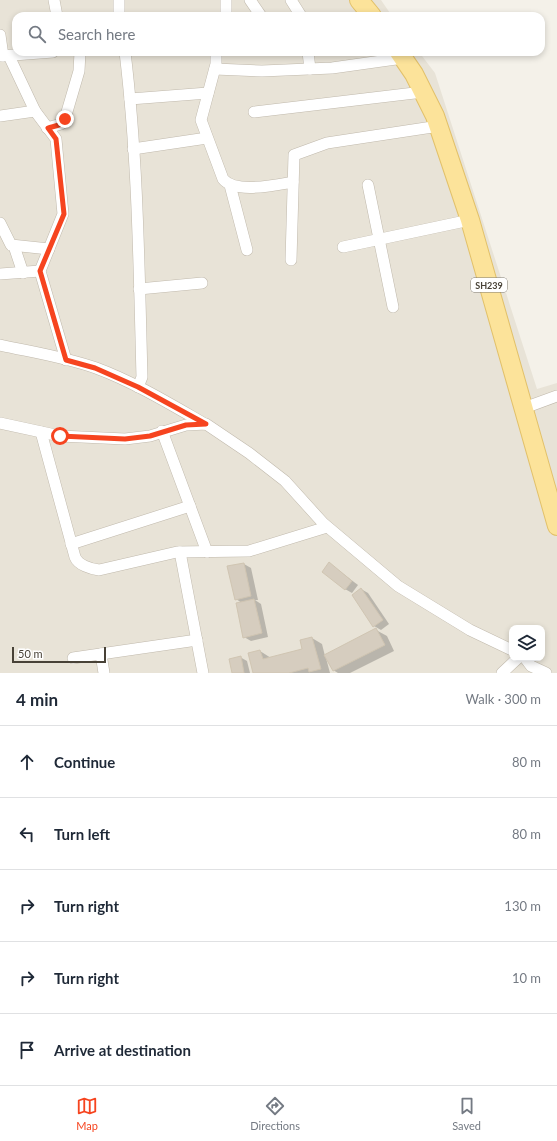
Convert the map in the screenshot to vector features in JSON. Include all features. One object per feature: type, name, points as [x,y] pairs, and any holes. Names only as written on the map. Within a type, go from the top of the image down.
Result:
[{"type":"main road","points":[[359,0],[369,12]]},
{"type":"main road","name":"SH239","points":[[402,56],[414,74],[439,126],[470,220],[557,526]]},
{"type":"street","points":[[54,0],[56,12]]},
{"type":"street","points":[[119,0],[119,12]]},
{"type":"street","points":[[226,0],[226,12]]},
{"type":"street","points":[[250,0],[258,12]]},
{"type":"street","points":[[291,0],[298,12]]},
{"type":"street","points":[[0,35],[4,56],[35,111],[56,139],[64,214],[40,271],[66,360]]},
{"type":"street","points":[[48,128],[64,122],[80,71],[80,56]]},
{"type":"street","points":[[125,56],[130,99],[137,218],[142,376],[138,387]]},
{"type":"street","points":[[216,56],[215,69],[201,120],[223,179],[230,185],[247,250]]},
{"type":"street","points":[[308,56],[310,69]]},
{"type":"street","points":[[215,69],[262,71],[310,69],[337,67],[396,56]]},
{"type":"street","points":[[254,112],[423,92]]},
{"type":"street","points":[[130,99],[208,93]]},
{"type":"street","points":[[0,116],[35,111]]},
{"type":"street","points":[[291,260],[292,182],[294,155],[327,143],[439,126]]},
{"type":"street","points":[[133,149],[207,138]]},
{"type":"street","points":[[230,185],[257,187],[292,182]]},
{"type":"street","points":[[368,185],[393,307]]},
{"type":"street","points":[[343,247],[470,220]]},
{"type":"street","points":[[0,223],[11,245],[49,249]]},
{"type":"street","points":[[14,246],[23,273]]},
{"type":"street","points":[[0,274],[40,271]]},
{"type":"street","points":[[139,289],[202,283]]},
{"type":"street","points":[[0,345],[95,368],[138,387],[206,424],[249,453],[286,481],[327,527],[398,586],[470,630],[509,649]]},
{"type":"street","points":[[524,408],[557,396]]},
{"type":"street","points":[[0,423],[60,436],[125,439],[150,436],[162,431],[186,425],[206,424]]},
{"type":"street","points":[[162,431],[207,552]]},
{"type":"street","points":[[41,432],[76,560],[96,570],[180,552],[249,551],[327,527]]},
{"type":"street","points":[[71,544],[190,506]]},
{"type":"street","points":[[180,552],[203,673]]},
{"type":"street","points":[[73,658],[197,640]]},
{"type":"street","points":[[101,654],[104,673]]},
{"type":"street","points":[[502,673],[515,661]]},
{"type":"street","points":[[527,661],[531,666],[546,673]]},
{"type":"shaded area","points":[[0,0],[381,0],[389,12],[12,12],[12,56],[422,56],[435,73],[537,389],[557,383],[557,673],[0,673]]},
{"type":"building","points":[[329,562],[352,581],[345,590],[322,572]]},
{"type":"building","points":[[244,563],[251,596],[235,600],[227,566]]},
{"type":"building","points":[[361,588],[383,620],[373,627],[352,595]]},
{"type":"building","points":[[254,599],[262,633],[243,638],[236,603]]},
{"type":"building","points":[[376,628],[385,645],[333,671],[324,655]]},
{"type":"building","points":[[312,637],[321,669],[309,672],[308,668],[289,673],[253,673],[248,653],[260,650],[263,659],[302,649],[300,640]]},
{"type":"building","points":[[241,656],[244,673],[232,673],[229,659]]},
{"type":"route","points":[[60,436],[125,439],[150,436],[162,431],[186,425],[206,424],[138,387],[95,368],[66,360],[40,271],[64,214],[56,139],[48,128],[61,124],[65,119]]}]
